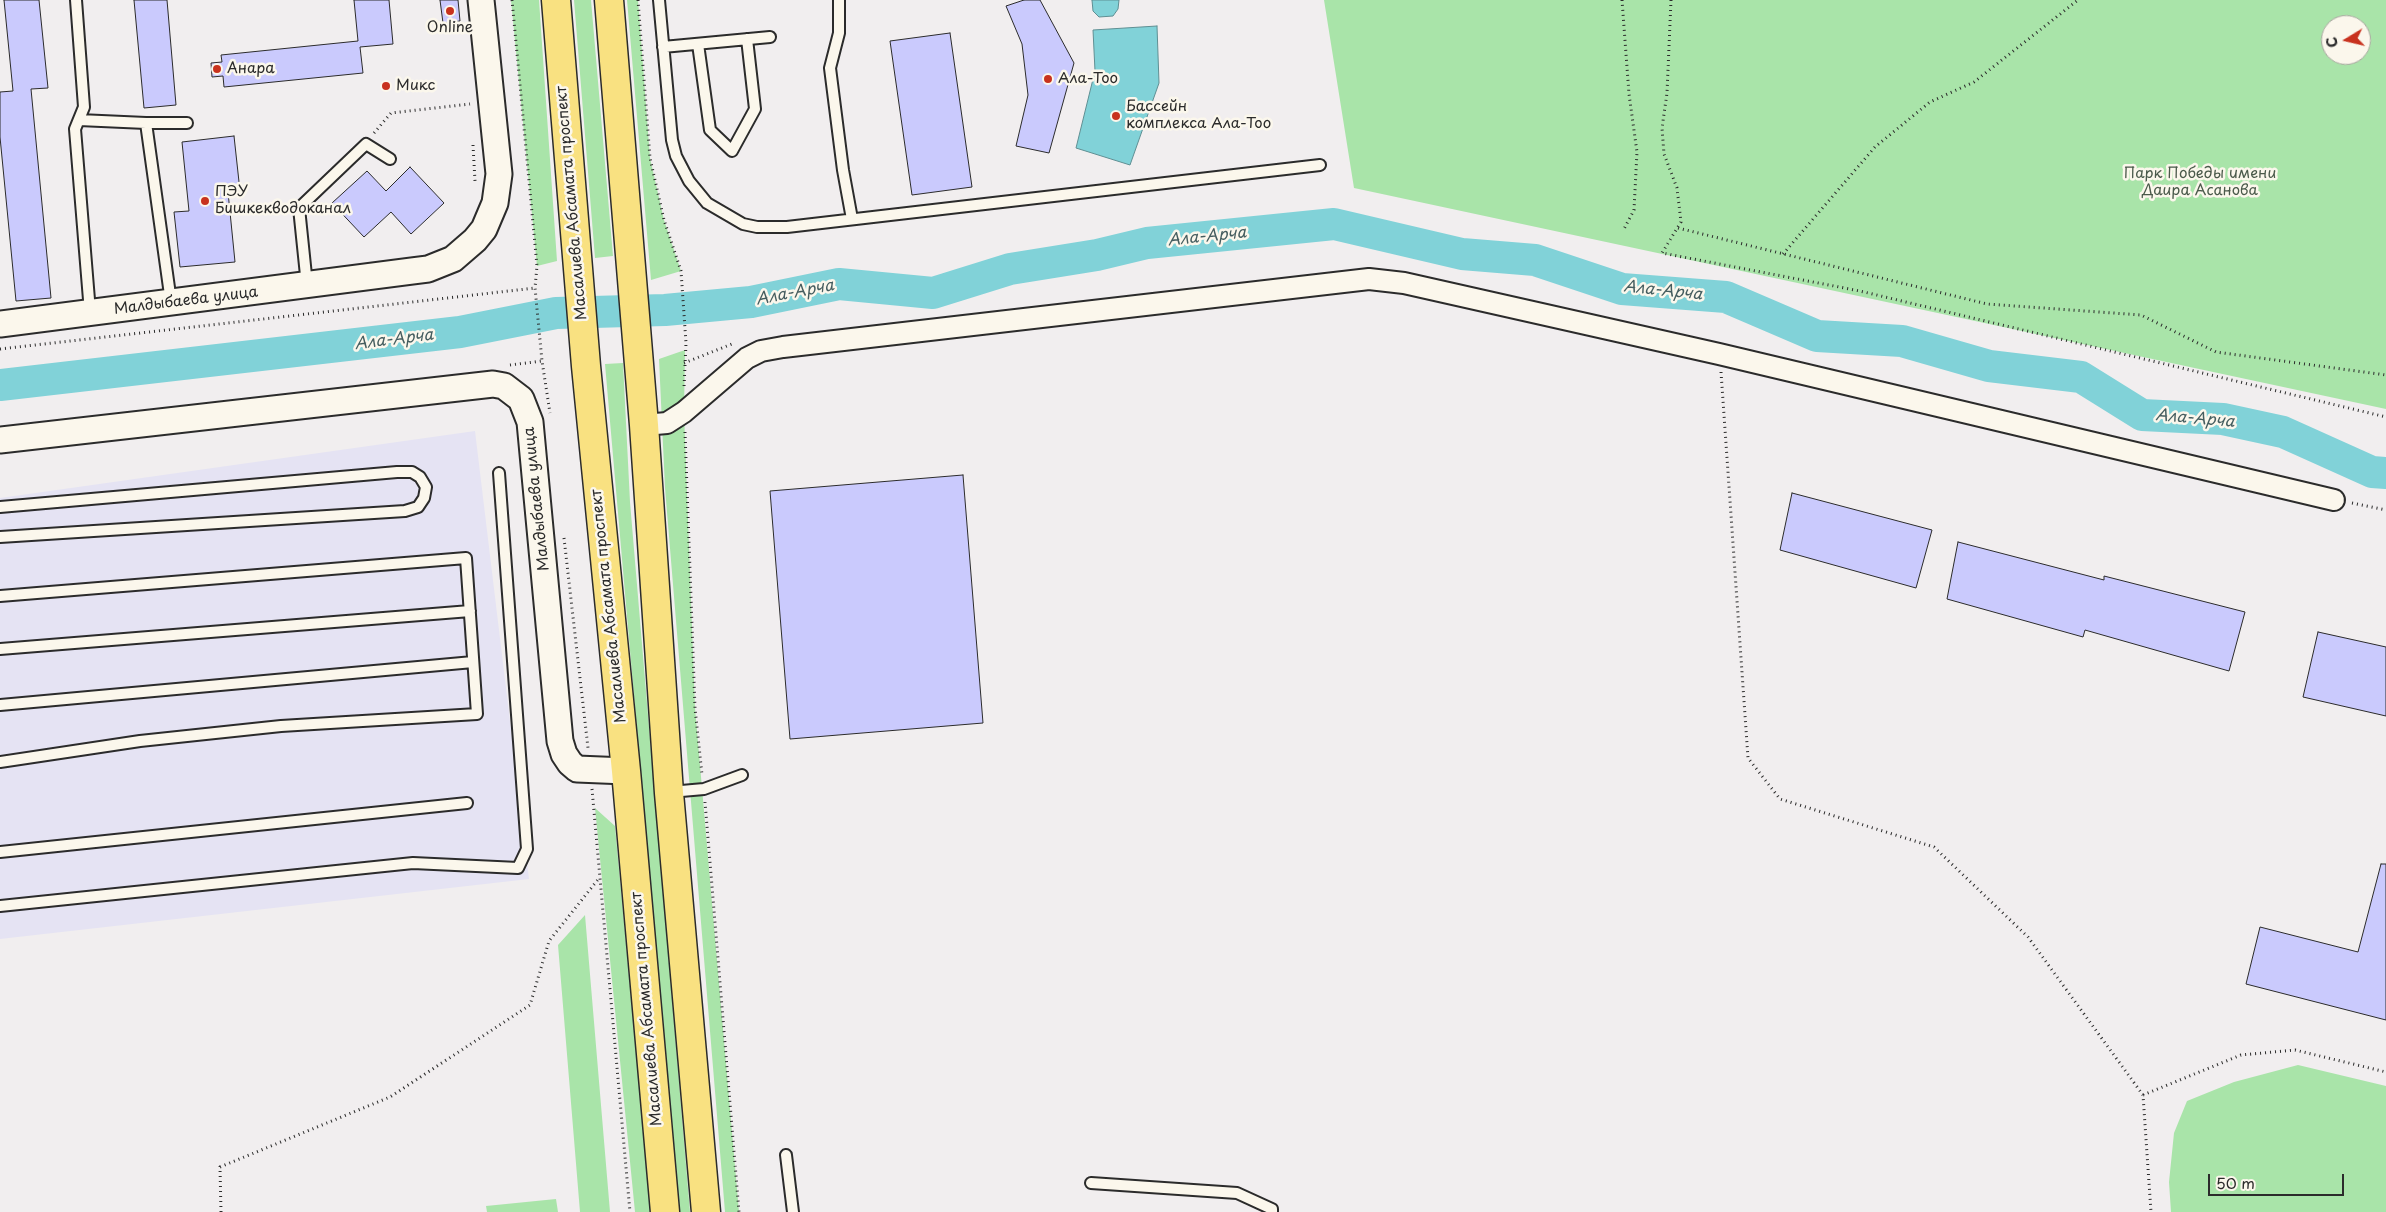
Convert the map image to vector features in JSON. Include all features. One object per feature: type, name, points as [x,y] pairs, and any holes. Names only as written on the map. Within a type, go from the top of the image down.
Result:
[{"type":"main road","name":"Масалиева Абсамата проспект","points":[[556,0],[586,366],[626,770],[664,1212]]},
{"type":"main road","points":[[609,0],[632,254],[669,793],[706,1212]]},
{"type":"street","name":"Малдыбаева улица","points":[[0,324],[412,272],[440,265],[463,252],[484,228],[495,203],[499,174],[481,0]]},
{"type":"street","points":[[644,425],[668,423],[684,412],[732,369],[761,351],[782,347],[1369,279],[1404,283],[1719,354],[2347,500]]},
{"type":"street","name":"Малдыбаева улица","points":[[0,440],[493,384],[504,386],[521,399],[530,422],[560,741],[564,754],[577,769],[626,770]]},
{"type":"lane","points":[[76,0],[84,107],[76,130],[90,313]]},
{"type":"lane","points":[[659,0],[672,140],[676,156],[689,181],[707,204],[743,224],[758,227],[787,227],[1320,165]]},
{"type":"lane","points":[[839,0],[839,32],[830,68],[843,170],[852,219]]},
{"type":"lane","points":[[663,47],[770,37]]},
{"type":"lane","points":[[698,44],[710,130],[732,151],[755,109],[747,39]]},
{"type":"lane","points":[[79,120],[186,123]]},
{"type":"lane","points":[[146,123],[171,302]]},
{"type":"lane","points":[[307,286],[299,208],[366,144],[390,159]]},
{"type":"lane","points":[[0,507],[397,472],[412,472],[420,477],[426,487],[424,498],[418,507],[405,511],[0,537]]},
{"type":"lane","points":[[0,906],[413,862],[518,868],[527,849],[499,473]]},
{"type":"lane","points":[[0,596],[466,558],[477,714],[280,726],[140,741],[0,762]]},
{"type":"lane","points":[[0,649],[470,611]]},
{"type":"lane","points":[[0,705],[473,662]]},
{"type":"lane","points":[[669,793],[704,789],[742,776]]},
{"type":"lane","points":[[0,852],[467,803]]},
{"type":"lane","points":[[786,1155],[793,1212]]},
{"type":"lane","points":[[1091,1183],[1237,1193],[1272,1209],[1272,1212]]},
{"type":"path","points":[[512,0],[537,266],[535,288],[542,361],[548,387],[551,416]]},
{"type":"path","points":[[638,0],[650,158],[664,220],[681,272],[686,343]]},
{"type":"path","points":[[1622,0],[1629,94],[1637,152],[1634,210],[1624,228]]},
{"type":"path","points":[[1671,0],[1667,93],[1662,128],[1664,154],[1677,188],[1682,222],[1662,253],[1860,291],[2386,417]]},
{"type":"path","points":[[1783,254],[1875,147],[1930,102],[1974,82],[2078,0]]},
{"type":"path","points":[[366,144],[390,114],[470,104]]},
{"type":"path","points":[[1678,228],[1987,304],[2142,314],[2216,352],[2386,375]]},
{"type":"path","points":[[0,350],[535,288]]},
{"type":"path","points":[[684,363],[733,344]]},
{"type":"path","points":[[1719,354],[1748,758],[1780,799],[1934,848],[2028,937],[2143,1095],[2151,1212]]},
{"type":"path","points":[[524,363],[542,361]]},
{"type":"path","points":[[2347,500],[2386,510]]},
{"type":"path","points":[[564,534],[590,769],[630,1212]]},
{"type":"path","points":[[221,1212],[220,1167],[390,1097],[530,1005],[549,941],[600,876]]},
{"type":"path","points":[[2143,1095],[2242,1054],[2294,1050],[2386,1072]]},
{"type":"shaded area","points":[[475,431],[529,879],[0,939],[0,498]]},
{"type":"green space","points":[[511,0],[539,0],[557,261],[537,266]]},
{"type":"green space","points":[[574,0],[591,0],[613,256],[595,258]]},
{"type":"green space","points":[[627,0],[638,0],[650,158],[664,220],[681,271],[651,280]]},
{"type":"green space","name":"Парк Победы имени Даира Асанова","points":[[1324,0],[2386,0],[2386,409],[1354,188]]},
{"type":"green space","points":[[685,350],[684,412],[695,708],[739,1212],[725,1212],[665,488],[659,359]]},
{"type":"green space","points":[[623,363],[630,502],[690,1212],[679,1212],[605,364]]},
{"type":"green space","points":[[595,808],[615,826],[651,1212],[635,1212]]},
{"type":"green space","points":[[585,915],[610,1212],[580,1212],[558,945]]},
{"type":"green space","points":[[2298,1065],[2386,1086],[2386,1212],[2171,1212],[2169,1182],[2174,1133],[2187,1101],[2234,1082]]},
{"type":"green space","points":[[556,1199],[558,1212],[487,1212],[486,1206]]},
{"type":"water","points":[[1092,0],[1119,0],[1118,9],[1113,16],[1099,17],[1093,11]]},
{"type":"water","name":"Бассейн комплекса Ала-Тоо","points":[[1157,26],[1159,83],[1130,165],[1076,148],[1095,71],[1093,30]]},
{"type":"building","points":[[4,0],[39,0],[48,88],[31,89],[51,298],[16,301],[0,137],[0,92],[13,91]]},
{"type":"building","points":[[134,0],[167,0],[176,105],[144,108]]},
{"type":"building","points":[[354,0],[389,0],[393,44],[360,47],[363,73],[224,87],[223,76],[212,77],[211,63],[222,62],[221,55],[358,41]]},
{"type":"building","name":"Online","points":[[440,0],[458,0],[460,21],[443,23]]},
{"type":"building","name":"Ала-Тоо","points":[[1024,0],[1040,0],[1074,63],[1049,153],[1016,146],[1028,95],[1022,44],[1006,6]]},
{"type":"building","points":[[950,33],[972,187],[912,195],[890,41]]},
{"type":"building","name":"ПЭУ Бишкекводоканал","points":[[234,136],[240,191],[228,192],[235,262],[180,267],[174,212],[189,211],[182,142]]},
{"type":"building","points":[[410,167],[444,203],[411,234],[391,212],[364,237],[332,203],[367,171],[386,191]]},
{"type":"building","points":[[963,475],[983,723],[790,739],[770,491]]},
{"type":"building","points":[[1792,493],[1932,530],[1916,588],[1780,550]]},
{"type":"building","points":[[1958,542],[2104,580],[2104,576],[2245,612],[2229,671],[2085,630],[2083,637],[1947,599]]},
{"type":"building","points":[[2318,632],[2386,647],[2386,716],[2303,697]]},
{"type":"building","points":[[2381,864],[2386,864],[2386,1020],[2246,984],[2260,927],[2358,952]]},
{"type":"waterway","name":"Ала-Арча","points":[[0,385],[460,332],[556,313],[665,310],[751,302],[839,284],[933,293],[1010,269],[1097,255],[1147,243],[1334,224],[1462,254],[1535,260],[1622,289],[1726,297],[1817,336],[1902,341],[1989,366],[2081,377],[2142,415],[2223,419],[2283,432],[2372,472],[2386,473]]},
{"type":"place","name":"Online","points":[[450,11]]},
{"type":"place","name":"Анара","points":[[217,69]]},
{"type":"place","name":"Ала-Тоо","points":[[1048,79]]},
{"type":"place","name":"Микс","points":[[386,86]]},
{"type":"place","name":"Бассейн комплекса Ала-Тоо","points":[[1116,116]]},
{"type":"place","name":"ПЭУ Бишкекводоканал","points":[[205,201]]}]
